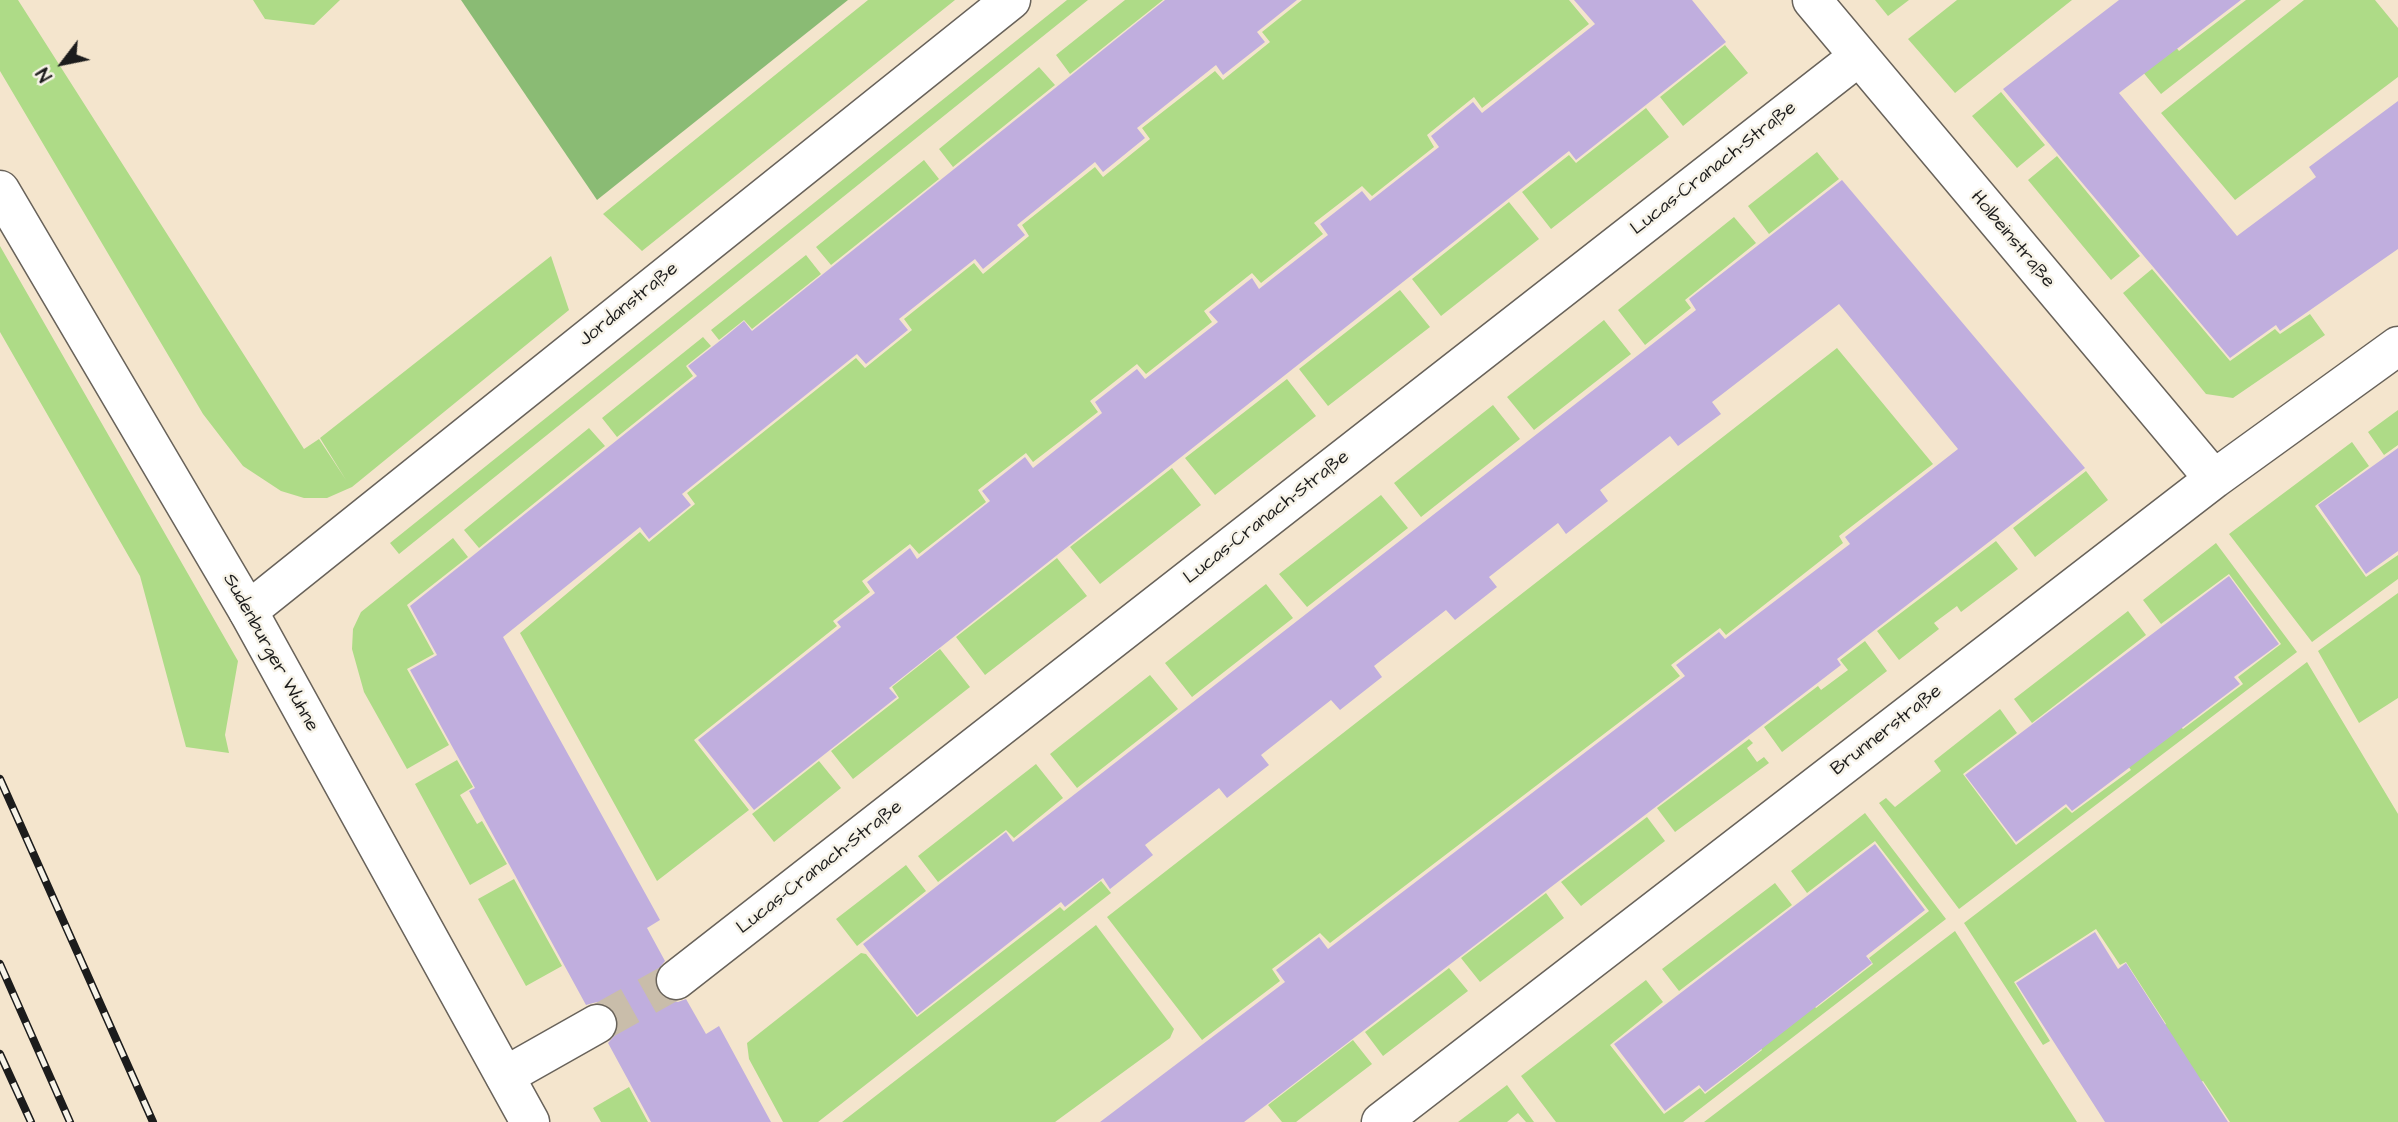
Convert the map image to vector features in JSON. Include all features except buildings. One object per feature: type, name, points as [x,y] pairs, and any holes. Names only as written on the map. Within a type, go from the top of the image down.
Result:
[{"type":"street","name":"Jordanstraße","points":[[248,611],[1011,0]]},
{"type":"street","name":"Holbeinstraße","points":[[1812,0],[2214,479]]},
{"type":"street","name":"Lucas-Cranach-Straße","points":[[676,980],[1858,57]]},
{"type":"street","name":"Sudenburger Wuhne","points":[[0,190],[248,611],[530,1122]]},
{"type":"street","name":"Brunnerstraße","points":[[1381,1122],[2214,479],[2398,346]]},
{"type":"street","points":[[505,1076],[597,1024]]},
{"type":"green space","points":[[0,0],[18,0],[304,449],[319,439],[346,480],[320,438],[551,256],[569,310],[352,487],[327,498],[304,498],[281,491],[243,466],[203,414],[0,71]]},
{"type":"green space","points":[[253,0],[340,0],[314,25],[265,19]]},
{"type":"green space","points":[[461,0],[848,0],[597,200]]},
{"type":"green space","points":[[868,0],[955,0],[642,251],[603,214]]},
{"type":"green space","points":[[1067,0],[1088,0],[399,554],[390,543]]},
{"type":"green space","points":[[1125,0],[1163,0],[1070,74],[1056,55]]},
{"type":"green space","points":[[1302,0],[1569,0],[1589,24],[1482,108],[1474,97],[1427,135],[1434,147],[1372,196],[1362,186],[1314,223],[1323,234],[1261,283],[1252,273],[1204,311],[1212,322],[1146,374],[1137,364],[1090,401],[1098,412],[1033,462],[1026,453],[978,490],[986,502],[919,554],[910,544],[862,581],[870,592],[833,621],[837,626],[694,740],[749,810],[657,881],[520,633],[640,532],[649,542],[695,504],[687,493],[856,358],[865,368],[912,330],[904,319],[974,263],[983,274],[1029,236],[1022,225],[1095,167],[1103,177],[1150,139],[1142,128],[1215,71],[1223,80],[1270,42],[1262,32]]},
{"type":"green space","points":[[1875,0],[1909,0],[1888,16]]},
{"type":"green space","points":[[1957,0],[2072,0],[1955,93],[1908,39]]},
{"type":"green space","points":[[2139,0],[2179,51],[2246,0],[2281,0],[2161,94],[2100,20]]},
{"type":"green space","points":[[2304,0],[2375,0],[2398,28],[2398,77],[2235,200],[2161,113]]},
{"type":"green space","points":[[1725,45],[1748,73],[1683,126],[1660,97]]},
{"type":"green space","points":[[1039,67],[1055,85],[953,167],[939,149]]},
{"type":"green space","points":[[2001,92],[2045,145],[2017,168],[1972,116]]},
{"type":"green space","points":[[1646,108],[1669,137],[1551,229],[1522,192],[1569,155],[1576,163]]},
{"type":"green space","points":[[1817,152],[1839,179],[1769,234],[1748,206]]},
{"type":"green space","points":[[2057,156],[2140,256],[2111,280],[2028,180]]},
{"type":"green space","points":[[924,160],[939,179],[831,265],[816,247]]},
{"type":"green space","points":[[1509,202],[1539,239],[1441,316],[1412,279]]},
{"type":"green space","points":[[1734,217],[1756,243],[1685,300],[1691,308],[1645,345],[1618,310]]},
{"type":"green space","points":[[0,246],[238,661],[225,735],[229,753],[186,747],[140,576],[0,332]]},
{"type":"green space","points":[[806,255],[821,274],[752,329],[744,320],[719,340],[711,330]]},
{"type":"green space","points":[[2152,269],[2230,361],[2275,329],[2280,334],[2310,314],[2325,335],[2233,398],[2206,394],[2123,293]]},
{"type":"green space","points":[[1400,290],[1430,327],[1328,406],[1299,369]]},
{"type":"green space","points":[[1604,320],[1631,354],[1534,430],[1507,397]]},
{"type":"green space","points":[[703,337],[711,346],[686,366],[693,376],[617,437],[602,418]]},
{"type":"green space","points":[[1837,348],[1933,464],[1839,536],[1843,543],[1726,635],[1720,628],[1671,665],[1680,676],[1330,943],[1320,933],[1272,969],[1280,981],[1202,1040],[1107,917]]},
{"type":"green space","points":[[1287,379],[1316,416],[1215,495],[1185,458]]},
{"type":"green space","points":[[1493,405],[1520,439],[1421,517],[1394,483]]},
{"type":"green space","points":[[2398,410],[2398,445],[2384,455],[2368,432]]},
{"type":"green space","points":[[589,428],[605,446],[479,548],[464,530]]},
{"type":"green space","points":[[2352,442],[2369,466],[2315,506],[2366,577],[2398,555],[2398,579],[2312,642],[2229,534]]},
{"type":"green space","points":[[1172,468],[1201,505],[1100,584],[1070,547]]},
{"type":"green space","points":[[2086,471],[2108,500],[2035,557],[2013,528]]},
{"type":"green space","points":[[1381,495],[1408,528],[1307,607],[1279,574]]},
{"type":"green space","points":[[453,538],[468,557],[407,605],[434,654],[407,669],[449,745],[407,769],[364,692],[352,649],[353,629],[361,612]]},
{"type":"green space","points":[[1996,541],[2018,569],[1961,612],[1957,606],[1934,623],[1939,629],[1899,660],[1877,631]]},
{"type":"green space","points":[[2216,543],[2297,652],[1959,909],[1879,803],[1886,798],[1895,807],[1941,771],[1934,761],[2000,709],[2017,733],[1963,774],[2016,845],[2066,807],[2072,813],[2131,770],[2125,762],[2177,723],[2183,729],[2243,684],[2238,677],[2281,644],[2229,574],[2161,624],[2143,600]]},
{"type":"green space","points":[[1057,558],[1087,596],[985,675],[956,637]]},
{"type":"green space","points":[[1266,584],[1293,618],[1192,697],[1165,663]]},
{"type":"green space","points":[[2398,593],[2398,698],[2359,723],[2318,651]]},
{"type":"green space","points":[[2128,611],[2146,635],[2032,723],[2014,699]]},
{"type":"green space","points":[[1865,641],[1887,671],[1782,752],[1764,727],[1818,686],[1821,690],[1848,670],[1840,660]]},
{"type":"green space","points":[[940,649],[970,687],[853,779],[831,751],[899,698],[892,687]]},
{"type":"green space","points":[[2307,662],[2398,814],[2398,1122],[2230,1122],[2203,1081],[2197,1084],[2160,1028],[2166,1024],[2126,962],[2120,965],[2096,929],[2014,982],[2050,1041],[2043,1045],[1964,923]]},
{"type":"green space","points":[[1150,675],[1178,709],[1077,788],[1050,754]]},
{"type":"green space","points":[[1749,739],[1753,743],[1747,748],[1757,762],[1764,757],[1769,763],[1675,832],[1657,808]]},
{"type":"green space","points":[[457,760],[473,787],[460,795],[477,824],[482,821],[507,864],[470,885],[415,784]]},
{"type":"green space","points":[[819,761],[841,788],[774,842],[752,814]]},
{"type":"green space","points":[[1036,764],[1063,798],[1014,838],[1006,830],[938,882],[918,856]]},
{"type":"green space","points":[[1865,813],[1946,919],[1683,1122],[1556,1122],[1521,1076],[1646,980],[1663,1002],[1610,1045],[1664,1114],[1700,1088],[1705,1094],[1762,1050],[1758,1043],[1811,1002],[1816,1008],[1873,964],[1869,958],[1929,911],[1875,841],[1807,893],[1791,871]]},
{"type":"green space","points":[[1647,817],[1665,841],[1581,906],[1561,882]]},
{"type":"green space","points":[[906,865],[926,891],[857,946],[836,919]]},
{"type":"green space","points":[[514,879],[562,966],[526,986],[478,899]]},
{"type":"green space","points":[[1101,881],[1111,893],[818,1122],[783,1122],[749,1059],[747,1043],[861,953],[866,954],[917,1017],[1060,907],[1064,911]]},
{"type":"green space","points":[[1775,883],[1792,905],[1679,991],[1662,969]]},
{"type":"green space","points":[[1546,893],[1564,918],[1480,982],[1461,958]]},
{"type":"green space","points":[[1096,925],[1174,1029],[1170,1038],[1055,1122],[842,1122]]},
{"type":"green space","points":[[1955,931],[2077,1122],[1704,1122]]},
{"type":"green space","points":[[1449,968],[1468,991],[1383,1056],[1365,1032]]},
{"type":"green space","points":[[1353,1040],[1372,1064],[1296,1122],[1282,1122],[1268,1105]]},
{"type":"green space","points":[[1507,1085],[1534,1122],[1526,1122],[1518,1113],[1507,1122],[1458,1122]]},
{"type":"green space","points":[[629,1087],[648,1122],[601,1122],[593,1108]]},
{"type":"tunnel","points":[[597,1024],[676,980]]},
{"type":"railway","points":[[0,779],[153,1122]]},
{"type":"railway","points":[[0,964],[70,1122]]},
{"type":"railway","points":[[0,1054],[31,1122]]}]
